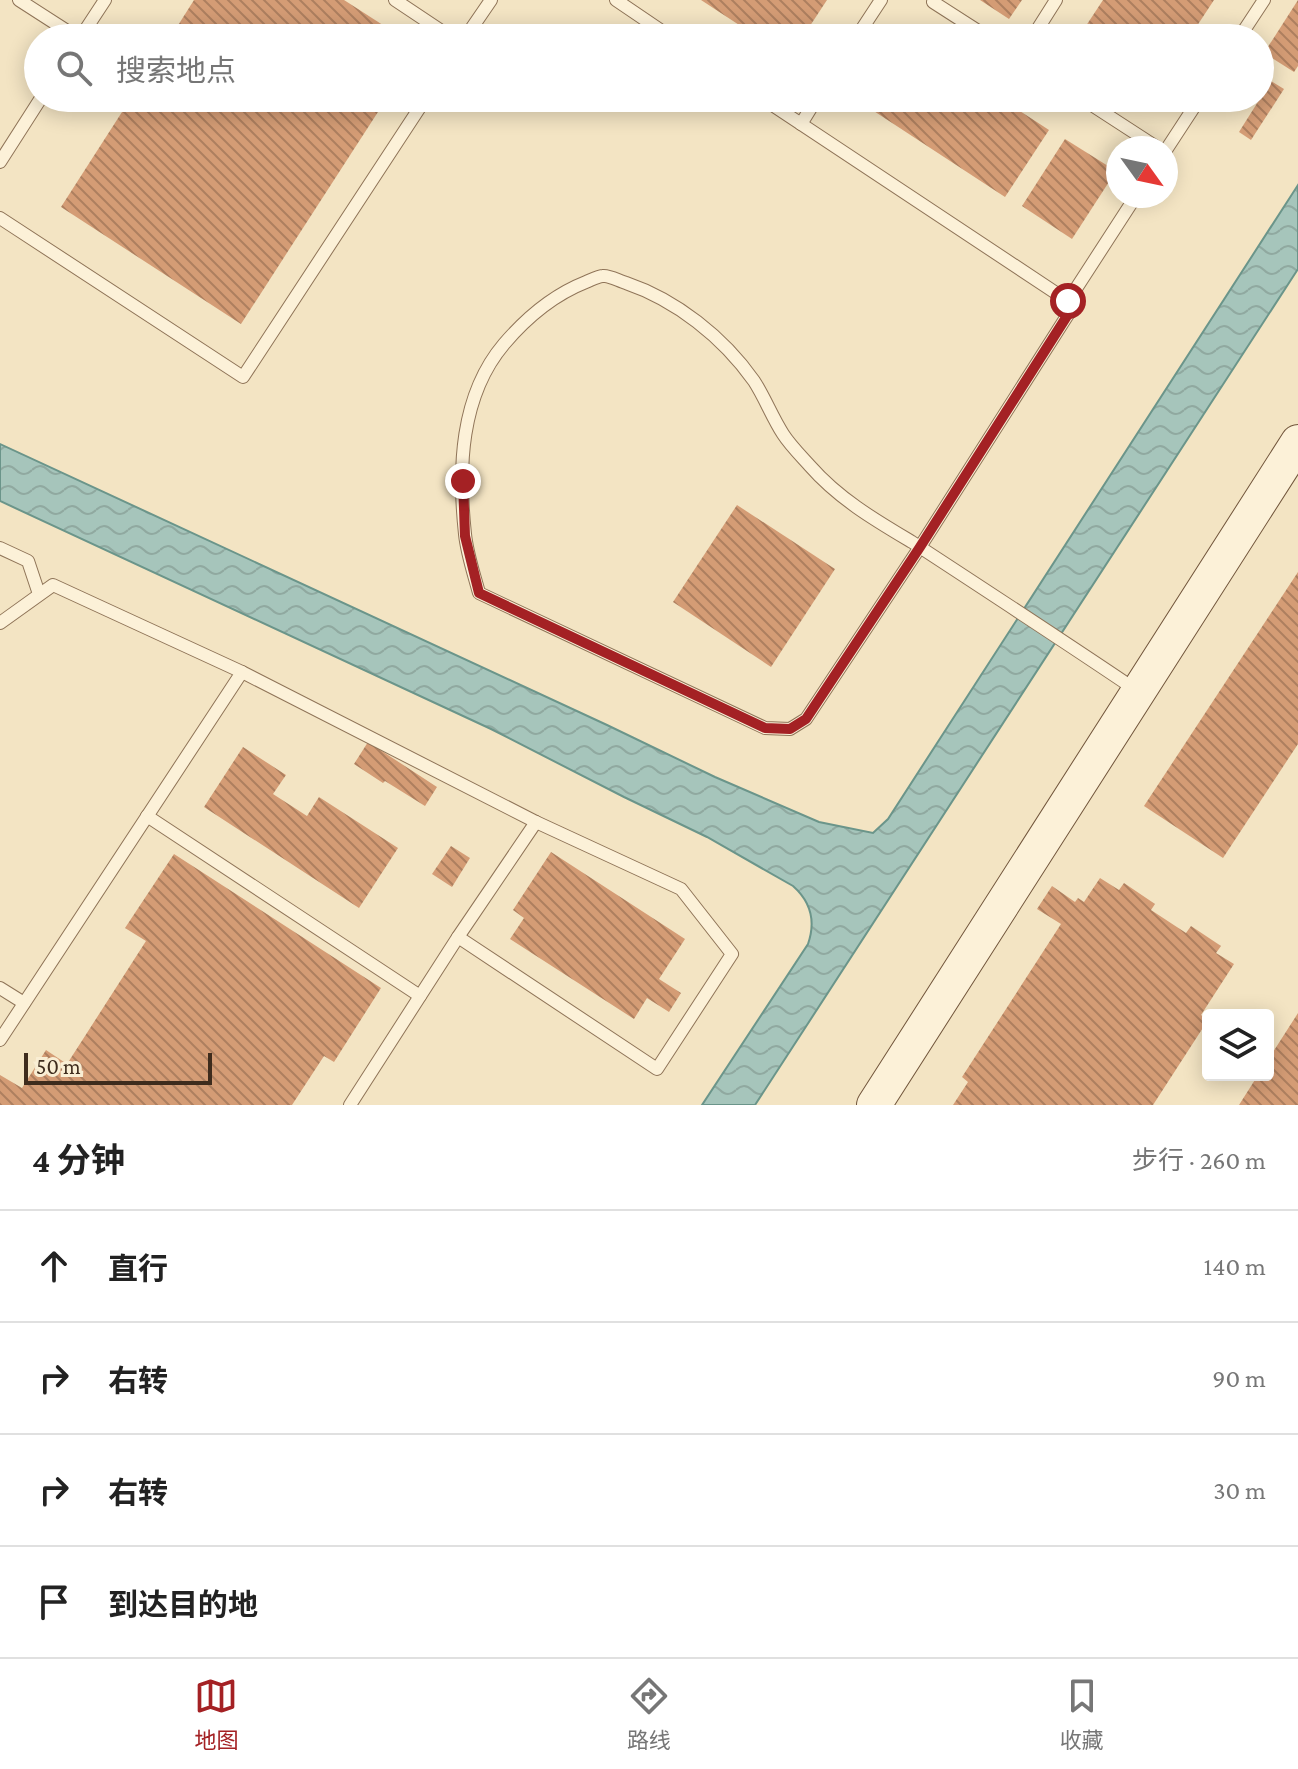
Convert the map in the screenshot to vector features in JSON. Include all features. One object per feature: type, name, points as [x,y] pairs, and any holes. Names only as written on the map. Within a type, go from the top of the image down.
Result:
[{"type":"street","points":[[874,1105],[1298,442]]},
{"type":"lane","points":[[19,0],[57,24]]},
{"type":"lane","points":[[89,24],[105,0]]},
{"type":"lane","points":[[395,0],[431,24]]},
{"type":"lane","points":[[475,24],[491,0]]},
{"type":"lane","points":[[616,0],[651,24]]},
{"type":"lane","points":[[865,24],[881,0]]},
{"type":"lane","points":[[1041,24],[1056,0]]},
{"type":"lane","points":[[1248,24],[1264,0]]},
{"type":"lane","points":[[933,2],[967,24]]},
{"type":"lane","points":[[0,162],[32,112]]},
{"type":"lane","points":[[0,218],[243,377],[417,112]]},
{"type":"lane","points":[[783,112],[1074,305],[920,547],[806,719],[790,729],[765,728],[479,593],[465,536],[463,481],[464,439],[474,399],[485,373],[517,329],[557,296],[604,275],[661,298],[712,334],[753,380],[783,435],[813,469],[853,506],[920,547],[1139,691]]},
{"type":"lane","points":[[801,124],[808,112]]},
{"type":"lane","points":[[1103,112],[1140,136]]},
{"type":"lane","points":[[1175,136],[1191,112]]},
{"type":"lane","points":[[1068,301],[1128,208]]},
{"type":"lane","points":[[0,548],[28,561],[39,594]]},
{"type":"lane","points":[[0,623],[53,585],[242,672],[536,822],[681,889],[732,954],[657,1069],[458,937]]},
{"type":"lane","points":[[0,1040],[242,672]]},
{"type":"lane","points":[[147,816],[420,996]]},
{"type":"lane","points":[[350,1105],[536,822]]},
{"type":"lane","points":[[0,988],[24,1003]]},
{"type":"water","points":[[1298,185],[1298,269],[755,1105],[702,1105],[808,944],[812,927],[810,912],[793,886],[707,837],[491,729],[0,501],[0,444],[715,777],[819,822],[873,833],[888,819]]},
{"type":"building","points":[[194,0],[344,0],[381,24],[179,24]]},
{"type":"building","points":[[701,0],[827,0],[811,24],[738,24]]},
{"type":"building","points":[[980,0],[1022,0],[1009,19]]},
{"type":"building","points":[[1103,0],[1214,0],[1198,24],[1087,24]]},
{"type":"building","points":[[1298,0],[1298,66],[1294,72],[1274,59],[1274,37]]},
{"type":"building","points":[[1274,83],[1284,89],[1274,104]]},
{"type":"building","points":[[122,112],[378,112],[241,324],[61,207]]},
{"type":"building","points":[[875,112],[1021,112],[1049,130],[1005,197]]},
{"type":"building","points":[[1252,112],[1269,112],[1251,140],[1239,132]]},
{"type":"building","points":[[1065,139],[1106,165],[1106,186],[1072,239],[1022,206]]},
{"type":"building","points":[[737,505],[835,569],[771,667],[673,602]]},
{"type":"building","points":[[1298,572],[1298,744],[1223,858],[1144,806]]},
{"type":"building","points":[[368,742],[437,787],[425,806],[354,764]]},
{"type":"building","points":[[243,747],[286,775],[273,794],[307,816],[319,797],[398,848],[359,908],[204,807]]},
{"type":"building","points":[[451,846],[470,858],[452,887],[432,874]]},
{"type":"building","points":[[551,852],[685,939],[659,979],[681,993],[669,1012],[647,998],[634,1019],[510,939],[524,918],[513,910]]},
{"type":"building","points":[[174,854],[381,988],[334,1062],[324,1056],[292,1105],[0,1105],[0,1075],[22,1088],[46,1050],[67,1064],[146,941],[125,928]]},
{"type":"building","points":[[1100,878],[1119,890],[1124,883],[1155,904],[1151,910],[1186,933],[1191,926],[1221,946],[1216,953],[1234,964],[1202,1009],[1202,1029],[1153,1105],[953,1105],[968,1082],[962,1077],[1061,924],[1037,909],[1052,886],[1075,902],[1078,898],[1084,902]]},
{"type":"building","points":[[1298,1013],[1298,1105],[1239,1105],[1254,1081],[1274,1081],[1274,1051]]},
{"type":"route","points":[[463,481],[465,536],[479,593],[765,728],[790,729],[806,719],[920,547],[1074,305],[1068,301]]}]
